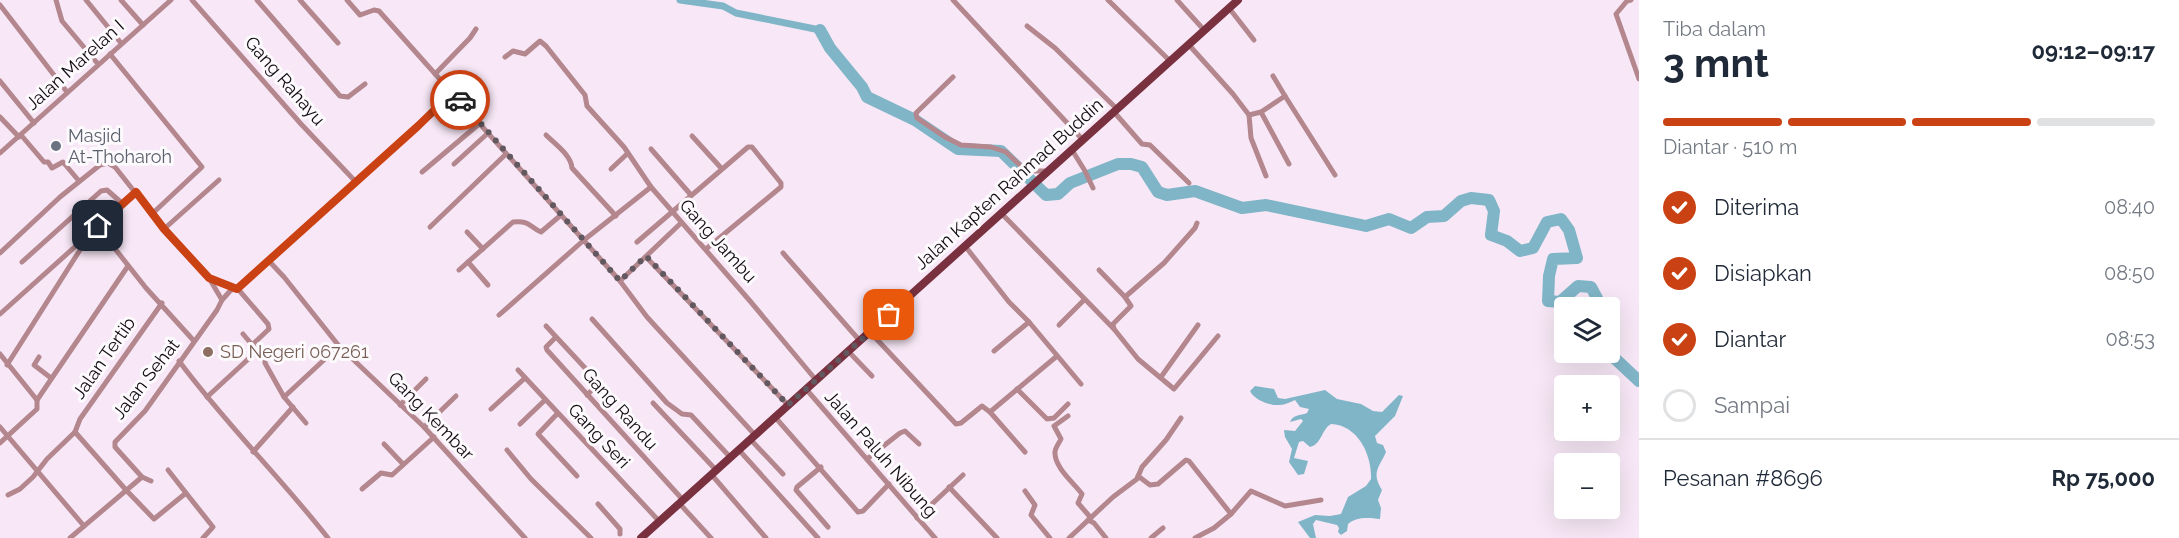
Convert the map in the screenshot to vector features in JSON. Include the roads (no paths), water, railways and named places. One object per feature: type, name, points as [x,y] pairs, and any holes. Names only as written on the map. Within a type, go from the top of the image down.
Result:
[{"type":"main road","name":"Jalan Kapten Rahmad Buddin","points":[[641,538],[1238,0]]},
{"type":"street","points":[[56,0],[62,21],[98,64]]},
{"type":"street","points":[[86,0],[121,43]]},
{"type":"street","points":[[121,0],[143,25]]},
{"type":"street","name":"Jalan Marelan I","points":[[0,153],[171,0]]},
{"type":"street","name":"Gang Rahayu","points":[[192,0],[301,124],[355,181]]},
{"type":"street","points":[[257,0],[340,96],[348,97],[364,84]]},
{"type":"street","points":[[300,0],[338,43]]},
{"type":"street","points":[[347,0],[360,15],[374,10],[380,11],[620,281],[647,317],[783,474]]},
{"type":"street","points":[[953,0],[1083,140]]},
{"type":"street","points":[[1108,0],[1170,61]]},
{"type":"street","points":[[1177,0],[1204,30]]},
{"type":"street","points":[[1631,0],[1627,1],[1616,14],[1639,79]]},
{"type":"street","points":[[0,4],[67,92]]},
{"type":"street","points":[[1229,8],[1254,40]]},
{"type":"street","points":[[1027,26],[1055,48],[1115,111],[1142,144],[1150,145],[1189,183]]},
{"type":"street","points":[[435,74],[470,38],[476,28]]},
{"type":"street","name":"Gang Jambu","points":[[505,57],[513,51],[525,54],[538,41],[542,42],[585,95],[587,106],[628,153],[671,212],[706,249],[816,380]]},
{"type":"street","points":[[1189,45],[1233,94],[1248,115],[1251,138],[1266,176]]},
{"type":"street","points":[[110,54],[202,167],[153,213]]},
{"type":"street","points":[[1273,76],[1335,176]]},
{"type":"street","points":[[953,77],[915,113],[917,118],[956,143],[996,148],[1008,153],[1026,171],[1047,171]]},
{"type":"street","points":[[0,81],[34,123]]},
{"type":"street","points":[[0,252],[79,181],[100,165],[110,164],[136,192],[164,229],[209,278],[222,300],[231,290],[237,289],[453,92]]},
{"type":"street","points":[[1248,115],[1261,112],[1285,96]]},
{"type":"street","points":[[442,121],[462,103]]},
{"type":"street","points":[[1261,112],[1289,164]]},
{"type":"street","points":[[0,117],[44,162],[48,162],[52,168],[63,162],[79,181]]},
{"type":"street","points":[[422,172],[479,124]]},
{"type":"street","points":[[454,164],[488,134]]},
{"type":"street","points":[[546,135],[564,153],[571,162],[572,168],[616,216]]},
{"type":"street","points":[[692,136],[722,169]]},
{"type":"street","points":[[637,242],[748,147],[752,147],[781,183],[781,187],[706,249]]},
{"type":"street","points":[[651,149],[691,195]]},
{"type":"street","points":[[1072,150],[1093,188]]},
{"type":"street","points":[[611,169],[628,153]]},
{"type":"street","points":[[430,227],[506,154]]},
{"type":"street","points":[[164,229],[219,180]]},
{"type":"street","points":[[500,315],[584,240],[651,187]]},
{"type":"street","points":[[22,262],[101,191],[107,190],[123,204]]},
{"type":"street","points":[[0,314],[136,192]]},
{"type":"street","points":[[1001,213],[1114,329],[1138,359],[1174,389],[1218,336]]},
{"type":"street","points":[[459,270],[513,222],[530,223],[541,232],[561,215]]},
{"type":"street","points":[[620,281],[681,223]]},
{"type":"street","points":[[1125,297],[1164,263],[1197,223]]},
{"type":"street","points":[[98,226],[146,288],[194,341]]},
{"type":"street","points":[[467,232],[483,249]]},
{"type":"street","points":[[7,365],[89,235]]},
{"type":"street","points":[[964,246],[1009,302],[1029,322],[1081,384]]},
{"type":"street","points":[[783,253],[860,341]]},
{"type":"street","points":[[646,256],[788,405]]},
{"type":"street","name":"Gang Kembar","points":[[268,260],[339,346],[434,437],[525,538]]},
{"type":"street","points":[[468,262],[488,285]]},
{"type":"street","points":[[0,443],[37,409],[37,400],[51,378],[128,266]]},
{"type":"street","points":[[1099,270],[1131,306],[1113,324],[1114,329]]},
{"type":"street","points":[[209,278],[237,289],[269,327],[252,345]]},
{"type":"street","name":"Jalan Sehat","points":[[142,477],[116,447],[115,442],[141,416],[222,300]]},
{"type":"street","points":[[1059,325],[1084,300]]},
{"type":"street","name":"Jalan Tertib","points":[[8,495],[27,483],[36,470],[75,432],[80,419],[162,303]]},
{"type":"street","points":[[592,319],[667,402],[682,414],[691,415],[730,457]]},
{"type":"street","points":[[994,351],[1029,322]]},
{"type":"street","points":[[1161,377],[1198,325]]},
{"type":"street","points":[[546,326],[599,383],[587,395]]},
{"type":"street","points":[[870,332],[956,424],[961,423],[982,406],[1025,452]]},
{"type":"street","points":[[243,334],[265,360],[284,397],[306,423]]},
{"type":"street","name":"Gang Randu","points":[[556,338],[546,347],[547,350],[711,538]]},
{"type":"street","points":[[284,397],[339,346]]},
{"type":"street","points":[[207,397],[257,351]]},
{"type":"street","points":[[848,351],[872,376]]},
{"type":"street","points":[[0,354],[37,400]]},
{"type":"street","points":[[990,412],[1057,356]]},
{"type":"street","points":[[39,357],[34,365],[51,378]]},
{"type":"street","points":[[179,361],[253,452],[300,502],[328,538]]},
{"type":"street","name":"Gang Seri","points":[[518,370],[659,521]]},
{"type":"street","points":[[491,409],[525,378]]},
{"type":"street","points":[[400,405],[426,379]]},
{"type":"street","name":"Jalan Paluh Nibung","points":[[806,389],[935,538]]},
{"type":"street","points":[[1017,389],[1047,419],[1054,417],[1068,404]]},
{"type":"street","points":[[424,428],[456,396]]},
{"type":"street","points":[[520,424],[545,400]]},
{"type":"street","points":[[652,403],[714,472],[766,538]]},
{"type":"street","points":[[253,452],[293,407]]},
{"type":"street","points":[[557,414],[538,434],[577,476]]},
{"type":"street","points":[[1068,416],[1054,426],[1061,439],[1054,450],[1055,457],[1082,494],[1078,503],[1106,538]]},
{"type":"street","points":[[775,417],[858,512],[863,511],[890,485]]},
{"type":"street","points":[[1069,538],[1113,497],[1131,484],[1180,420]]},
{"type":"street","points":[[0,427],[84,525]]},
{"type":"street","points":[[867,459],[905,431],[919,444]]},
{"type":"street","points":[[75,432],[154,519],[186,493]]},
{"type":"street","points":[[362,489],[381,473],[391,476],[434,437]]},
{"type":"street","points":[[384,444],[403,464]]},
{"type":"street","points":[[507,450],[531,479],[591,538]]},
{"type":"street","points":[[738,450],[818,538]]},
{"type":"street","points":[[1137,477],[1150,485],[1158,484],[1186,460],[1189,461],[1231,514]]},
{"type":"street","points":[[820,467],[796,490],[828,527]]},
{"type":"street","points":[[168,470],[213,526],[203,538]]},
{"type":"street","points":[[917,518],[963,475]]},
{"type":"street","points":[[70,538],[142,477],[151,481]]},
{"type":"street","points":[[949,487],[997,538]]},
{"type":"street","points":[[1024,491],[1035,505],[1032,515],[1050,538]]},
{"type":"street","points":[[1196,538],[1231,514],[1251,491],[1285,506],[1322,500]]},
{"type":"street","points":[[598,504],[620,529],[620,534]]},
{"type":"street","points":[[1151,538],[1163,528]]},
{"type":"water","points":[[1255,386],[1274,389],[1278,398],[1285,399],[1325,390],[1337,399],[1361,404],[1373,411],[1382,412],[1399,395],[1403,396],[1395,416],[1375,436],[1377,443],[1383,445],[1386,452],[1377,474],[1382,490],[1378,500],[1381,508],[1380,519],[1356,520],[1348,524],[1347,531],[1341,535],[1337,525],[1316,520],[1313,524],[1316,538],[1310,538],[1298,522],[1315,515],[1341,514],[1348,497],[1366,486],[1371,479],[1366,451],[1362,443],[1349,430],[1331,424],[1314,445],[1310,447],[1303,441],[1299,442],[1294,458],[1308,461],[1304,474],[1298,475],[1289,462],[1292,449],[1284,430],[1295,431],[1303,421],[1301,419],[1290,422],[1291,419],[1307,413],[1309,409],[1300,407],[1295,400],[1280,405],[1263,402],[1250,391]]},
{"type":"waterway","points":[[680,0],[723,6],[736,13],[820,30]]},
{"type":"waterway","points":[[820,30],[830,48],[862,87],[867,97],[915,120],[958,149],[1001,151],[1046,195],[1058,194],[1070,183],[1118,164],[1131,164],[1142,167],[1158,192],[1167,195],[1195,191],[1242,208],[1266,205],[1366,226],[1389,219],[1411,228],[1427,217],[1444,216],[1461,201],[1471,198],[1489,200],[1494,211],[1491,235],[1507,241],[1520,251],[1533,248],[1547,222],[1561,219],[1569,230],[1577,258],[1553,259],[1549,276],[1548,301],[1554,302]]},
{"type":"waterway","points":[[1566,297],[1578,286],[1591,287],[1596,297]]},
{"type":"waterway","points":[[1620,363],[1639,381]]},
{"type":"place","name":"Masjid At-Thoharoh","points":[[56,146]]},
{"type":"place","name":"SD Negeri 067261","points":[[208,352]]}]
